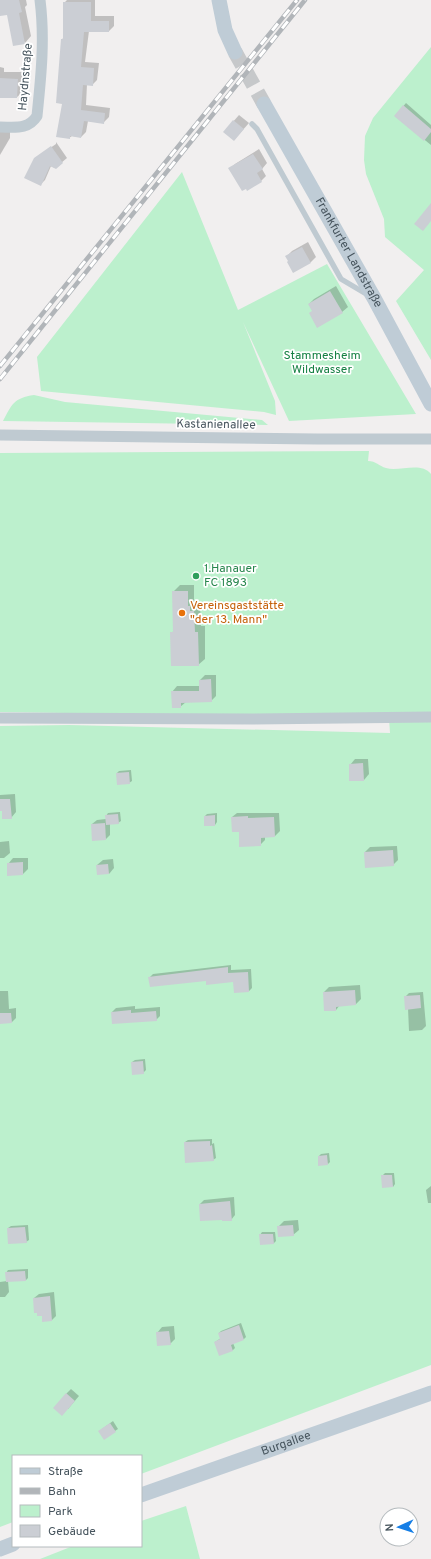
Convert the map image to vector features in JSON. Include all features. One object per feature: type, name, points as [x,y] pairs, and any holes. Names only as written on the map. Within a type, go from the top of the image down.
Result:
[{"type":"main road","points":[[219,0],[225,30],[235,52]]},
{"type":"main road","name":"Frankfurter Landstraße","points":[[264,104],[374,298],[431,404]]},
{"type":"main road","name":"Burgallee","points":[[142,1495],[431,1393]]},
{"type":"main road","points":[[0,1549],[12,1544]]},
{"type":"street","name":"Haydnstraße","points":[[0,127],[25,126],[32,123],[37,116],[42,62],[43,20],[40,0]]},
{"type":"street","name":"Kastanienallee","points":[[0,435],[431,439]]},
{"type":"street","points":[[0,718],[252,719],[431,717]]},
{"type":"lane","points":[[252,124],[257,129],[341,279],[374,298]]},
{"type":"green space","points":[[431,47],[431,360],[396,301],[424,270],[385,237],[384,219],[366,174],[364,160],[365,136],[373,118]]},
{"type":"green space","name":"Stammesheim Wildwasser","points":[[182,172],[238,310],[327,264],[416,414],[289,421],[243,322],[275,401],[276,415],[264,412],[41,391],[37,357]]},
{"type":"green space","points":[[34,395],[65,402],[262,420],[268,425],[3,421],[14,403],[27,396]]},
{"type":"green space","points":[[369,451],[368,461],[386,468],[416,467],[427,470],[431,474],[431,1365],[142,1474],[142,1455],[12,1455],[12,1522],[0,1527],[0,726],[69,725],[390,733],[389,718],[0,712],[0,453]]},
{"type":"green space","points":[[186,1506],[200,1559],[40,1559],[70,1547],[142,1547],[142,1521]]},
{"type":"building","points":[[0,0],[19,0],[22,12],[19,13],[25,44],[13,46],[7,15],[0,16]]},
{"type":"building","points":[[63,2],[91,2],[91,21],[109,21],[109,32],[84,32],[81,67],[94,68],[93,86],[83,85],[81,110],[105,113],[104,124],[84,121],[81,138],[70,136],[70,139],[56,137],[62,104],[56,103],[61,39],[63,39]]},
{"type":"building","points":[[0,78],[18,79],[17,98],[0,98]]},
{"type":"building","points":[[403,105],[431,129],[431,132],[424,141],[394,116]]},
{"type":"building","points":[[233,120],[244,129],[234,141],[223,132]]},
{"type":"building","points":[[51,146],[63,163],[56,169],[50,166],[41,186],[24,178],[34,158]]},
{"type":"building","points":[[253,154],[263,169],[257,173],[262,182],[247,191],[246,189],[242,191],[228,168]]},
{"type":"building","points":[[431,203],[431,221],[423,231],[414,224]]},
{"type":"building","points":[[302,247],[311,263],[293,273],[285,256]]},
{"type":"building","points":[[330,291],[343,313],[317,328],[309,313],[312,311],[308,304]]},
{"type":"building","points":[[172,591],[188,591],[188,606],[190,606],[190,611],[194,611],[195,632],[198,632],[199,666],[171,666],[170,632],[173,632]]},
{"type":"building","points":[[211,679],[212,702],[181,703],[181,708],[172,708],[171,691],[199,691],[199,680]]},
{"type":"building","points":[[363,763],[364,781],[349,781],[349,764]]},
{"type":"building","points":[[129,772],[130,784],[117,785],[116,773]]},
{"type":"building","points":[[0,799],[10,799],[12,819],[2,819]]},
{"type":"building","points":[[118,814],[119,824],[106,825],[105,815]]},
{"type":"building","points":[[215,815],[215,826],[204,826],[204,816]]},
{"type":"building","points":[[248,816],[248,818],[274,817],[275,837],[261,838],[261,846],[239,847],[239,832],[232,832],[231,817]]},
{"type":"building","points":[[105,823],[106,840],[92,841],[91,824]]},
{"type":"building","points":[[393,850],[394,866],[365,868],[364,852]]},
{"type":"building","points":[[23,862],[23,875],[7,876],[7,863]]},
{"type":"building","points":[[108,864],[109,874],[97,875],[96,865]]},
{"type":"building","points":[[228,967],[228,973],[248,972],[249,992],[234,993],[233,982],[206,985],[206,981],[150,987],[148,977]]},
{"type":"building","points":[[355,990],[356,1005],[336,1007],[336,1011],[324,1011],[323,992]]},
{"type":"building","points":[[420,995],[421,1008],[405,1010],[404,996]]},
{"type":"building","points":[[131,1010],[131,1013],[156,1011],[157,1021],[112,1024],[111,1012]]},
{"type":"building","points":[[0,1013],[11,1013],[12,1023],[0,1024]]},
{"type":"building","points":[[143,1061],[144,1074],[132,1075],[131,1062]]},
{"type":"building","points":[[210,1141],[214,1161],[185,1163],[184,1142]]},
{"type":"building","points":[[327,1155],[328,1165],[318,1166],[318,1156]]},
{"type":"building","points":[[381,1175],[392,1175],[393,1187],[382,1188]]},
{"type":"building","points":[[230,1201],[232,1221],[200,1221],[199,1204]]},
{"type":"building","points":[[293,1225],[294,1236],[278,1237],[277,1226]]},
{"type":"building","points":[[25,1227],[27,1243],[8,1244],[7,1228]]},
{"type":"building","points":[[259,1234],[273,1234],[274,1244],[260,1245]]},
{"type":"building","points":[[25,1271],[26,1281],[6,1282],[5,1272]]},
{"type":"building","points":[[50,1296],[52,1321],[42,1322],[42,1316],[37,1316],[37,1313],[34,1313],[33,1298]]},
{"type":"building","points":[[239,1325],[244,1340],[231,1345],[233,1351],[219,1356],[214,1342],[220,1339],[218,1333]]},
{"type":"building","points":[[169,1331],[171,1345],[157,1346],[156,1332]]},
{"type":"building","points":[[66,1393],[75,1401],[62,1416],[53,1408]]},
{"type":"building","points":[[110,1423],[116,1432],[104,1440],[98,1431]]},
{"type":"tunnel","points":[[235,52],[264,104]]},
{"type":"railway","points":[[0,366],[297,0]]},
{"type":"railway","points":[[0,379],[305,0]]},
{"type":"place","name":"1.Hanauer FC 1893","points":[[196,576]]},
{"type":"place","name":"Vereinsgaststätte \"der 13. Mann\"","points":[[182,613]]}]
